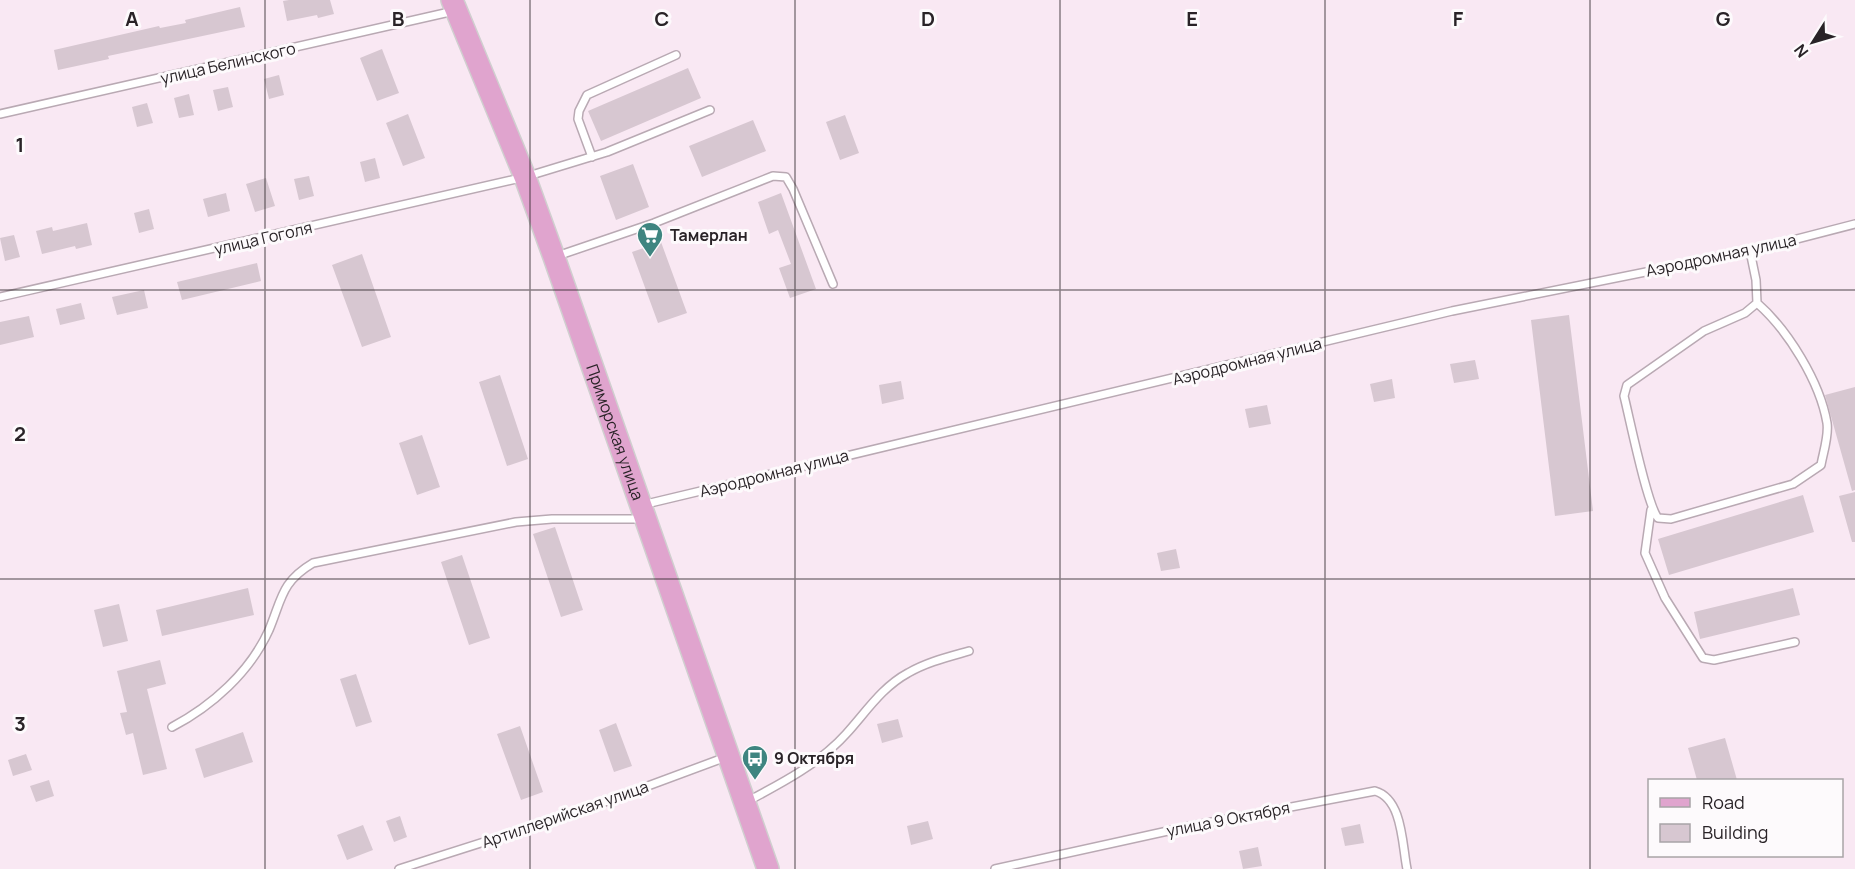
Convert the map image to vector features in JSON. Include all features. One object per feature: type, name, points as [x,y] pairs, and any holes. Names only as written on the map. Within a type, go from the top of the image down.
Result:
[{"type":"main road","name":"Приморская улица","points":[[454,5],[525,177],[768,869]]},
{"type":"lane","name":"улица Белинского","points":[[0,114],[454,5]]},
{"type":"lane","points":[[592,157],[578,119],[582,103],[587,95],[676,55]]},
{"type":"lane","name":"улица Гоголя","points":[[0,297],[525,177],[592,157],[710,110]]},
{"type":"lane","points":[[554,257],[654,223],[773,176],[786,177],[833,284]]},
{"type":"lane","name":"Аэродромная улица","points":[[172,727],[196,714],[228,687],[246,666],[268,631],[284,590],[296,573],[313,563],[516,522],[643,512],[1452,311],[1750,251],[1855,224]]},
{"type":"lane","points":[[1750,251],[1756,280],[1756,303],[1745,313],[1704,331],[1627,385],[1624,396],[1649,490],[1651,510],[1645,553],[1665,598],[1703,658],[1714,660],[1795,642]]},
{"type":"lane","points":[[1651,510],[1658,518],[1671,519],[1793,484],[1808,477],[1821,465],[1827,425],[1812,381],[1794,347],[1772,316],[1756,303]]},
{"type":"lane","points":[[746,802],[815,760],[846,735],[861,713],[889,686],[908,673],[969,651]]},
{"type":"lane","name":"Артиллерийская улица","points":[[399,869],[575,813],[729,756]]},
{"type":"lane","name":"улица 9 Октября","points":[[994,869],[1186,827],[1375,791],[1384,793],[1396,814],[1407,869]]},
{"type":"building","points":[[330,0],[334,14],[287,21],[283,1]]},
{"type":"building","points":[[240,7],[245,27],[108,56],[109,59],[58,70],[54,50],[159,26],[160,28],[186,23],[185,20]]},
{"type":"building","points":[[382,49],[399,93],[377,101],[360,58]]},
{"type":"building","points":[[688,68],[701,98],[601,141],[588,111]]},
{"type":"building","points":[[279,75],[284,95],[269,99],[264,79]]},
{"type":"building","points":[[228,87],[233,107],[218,111],[213,90]]},
{"type":"building","points":[[189,94],[194,115],[179,118],[174,98]]},
{"type":"building","points":[[147,103],[153,123],[137,127],[132,107]]},
{"type":"building","points":[[408,114],[425,158],[403,166],[386,123]]},
{"type":"building","points":[[845,115],[859,153],[840,160],[826,122]]},
{"type":"building","points":[[753,120],[766,151],[702,177],[689,146]]},
{"type":"building","points":[[375,158],[380,178],[365,182],[360,162]]},
{"type":"building","points":[[633,164],[649,207],[616,220],[600,176]]},
{"type":"building","points":[[309,176],[314,196],[299,200],[294,179]]},
{"type":"building","points":[[266,178],[275,206],[255,212],[246,184]]},
{"type":"building","points":[[226,193],[230,211],[208,217],[203,199]]},
{"type":"building","points":[[781,193],[816,289],[790,298],[779,268],[791,264],[778,230],[769,234],[758,202]]},
{"type":"building","points":[[149,209],[154,229],[139,233],[134,213]]},
{"type":"building","points":[[87,223],[92,245],[76,249],[75,246],[42,254],[36,231],[52,227],[53,231]]},
{"type":"building","points":[[14,235],[20,257],[5,261],[0,238]]},
{"type":"building","points":[[661,242],[687,313],[658,323],[632,252]]},
{"type":"building","points":[[362,254],[391,337],[362,347],[332,265]]},
{"type":"building","points":[[257,263],[261,281],[182,300],[177,282]]},
{"type":"building","points":[[144,290],[148,308],[117,315],[112,297]]},
{"type":"building","points":[[81,303],[85,319],[60,325],[56,309]]},
{"type":"building","points":[[1569,315],[1593,511],[1555,516],[1531,320]]},
{"type":"building","points":[[29,316],[34,337],[0,345],[0,322]]},
{"type":"building","points":[[1475,360],[1479,379],[1454,383],[1450,364]]},
{"type":"building","points":[[500,375],[528,459],[507,466],[479,382]]},
{"type":"building","points":[[1392,379],[1395,398],[1374,402],[1370,384]]},
{"type":"building","points":[[901,381],[904,399],[882,404],[879,385]]},
{"type":"building","points":[[1855,387],[1855,490],[1852,491],[1825,395]]},
{"type":"building","points":[[1267,405],[1271,424],[1249,428],[1245,409]]},
{"type":"building","points":[[422,435],[440,487],[417,495],[399,443]]},
{"type":"building","points":[[1855,492],[1855,542],[1852,542],[1839,496]]},
{"type":"building","points":[[1803,495],[1814,532],[1669,575],[1658,539]]},
{"type":"building","points":[[555,527],[583,610],[561,617],[533,534]]},
{"type":"building","points":[[1176,549],[1180,568],[1161,571],[1157,553]]},
{"type":"building","points":[[462,555],[490,638],[469,645],[441,562]]},
{"type":"building","points":[[248,588],[254,615],[162,636],[156,610]]},
{"type":"building","points":[[1793,588],[1800,615],[1700,639],[1694,612]]},
{"type":"building","points":[[119,604],[128,641],[103,647],[94,610]]},
{"type":"building","points":[[160,660],[166,684],[147,689],[167,769],[143,775],[133,733],[126,735],[120,713],[127,712],[117,671]]},
{"type":"building","points":[[356,674],[372,722],[356,727],[340,679]]},
{"type":"building","points":[[898,719],[903,737],[882,743],[877,724]]},
{"type":"building","points":[[616,723],[632,766],[614,772],[599,730]]},
{"type":"building","points":[[520,726],[543,792],[521,800],[497,734]]},
{"type":"building","points":[[243,732],[253,762],[204,778],[195,749]]},
{"type":"building","points":[[1725,738],[1737,779],[1697,779],[1688,748]]},
{"type":"building","points":[[26,754],[32,770],[13,776],[8,760]]},
{"type":"building","points":[[49,780],[54,796],[36,802],[30,786]]},
{"type":"building","points":[[400,816],[407,837],[394,842],[386,821]]},
{"type":"building","points":[[928,821],[933,839],[911,845],[907,826]]},
{"type":"building","points":[[1360,824],[1364,843],[1345,846],[1341,828]]},
{"type":"building","points":[[363,825],[373,850],[347,860],[337,835]]},
{"type":"building","points":[[1258,847],[1262,866],[1243,869],[1239,851]]},
{"type":"place","name":"Тамерлан","points":[[650,258]]},
{"type":"place","name":"9 Октября","points":[[755,781]]}]
